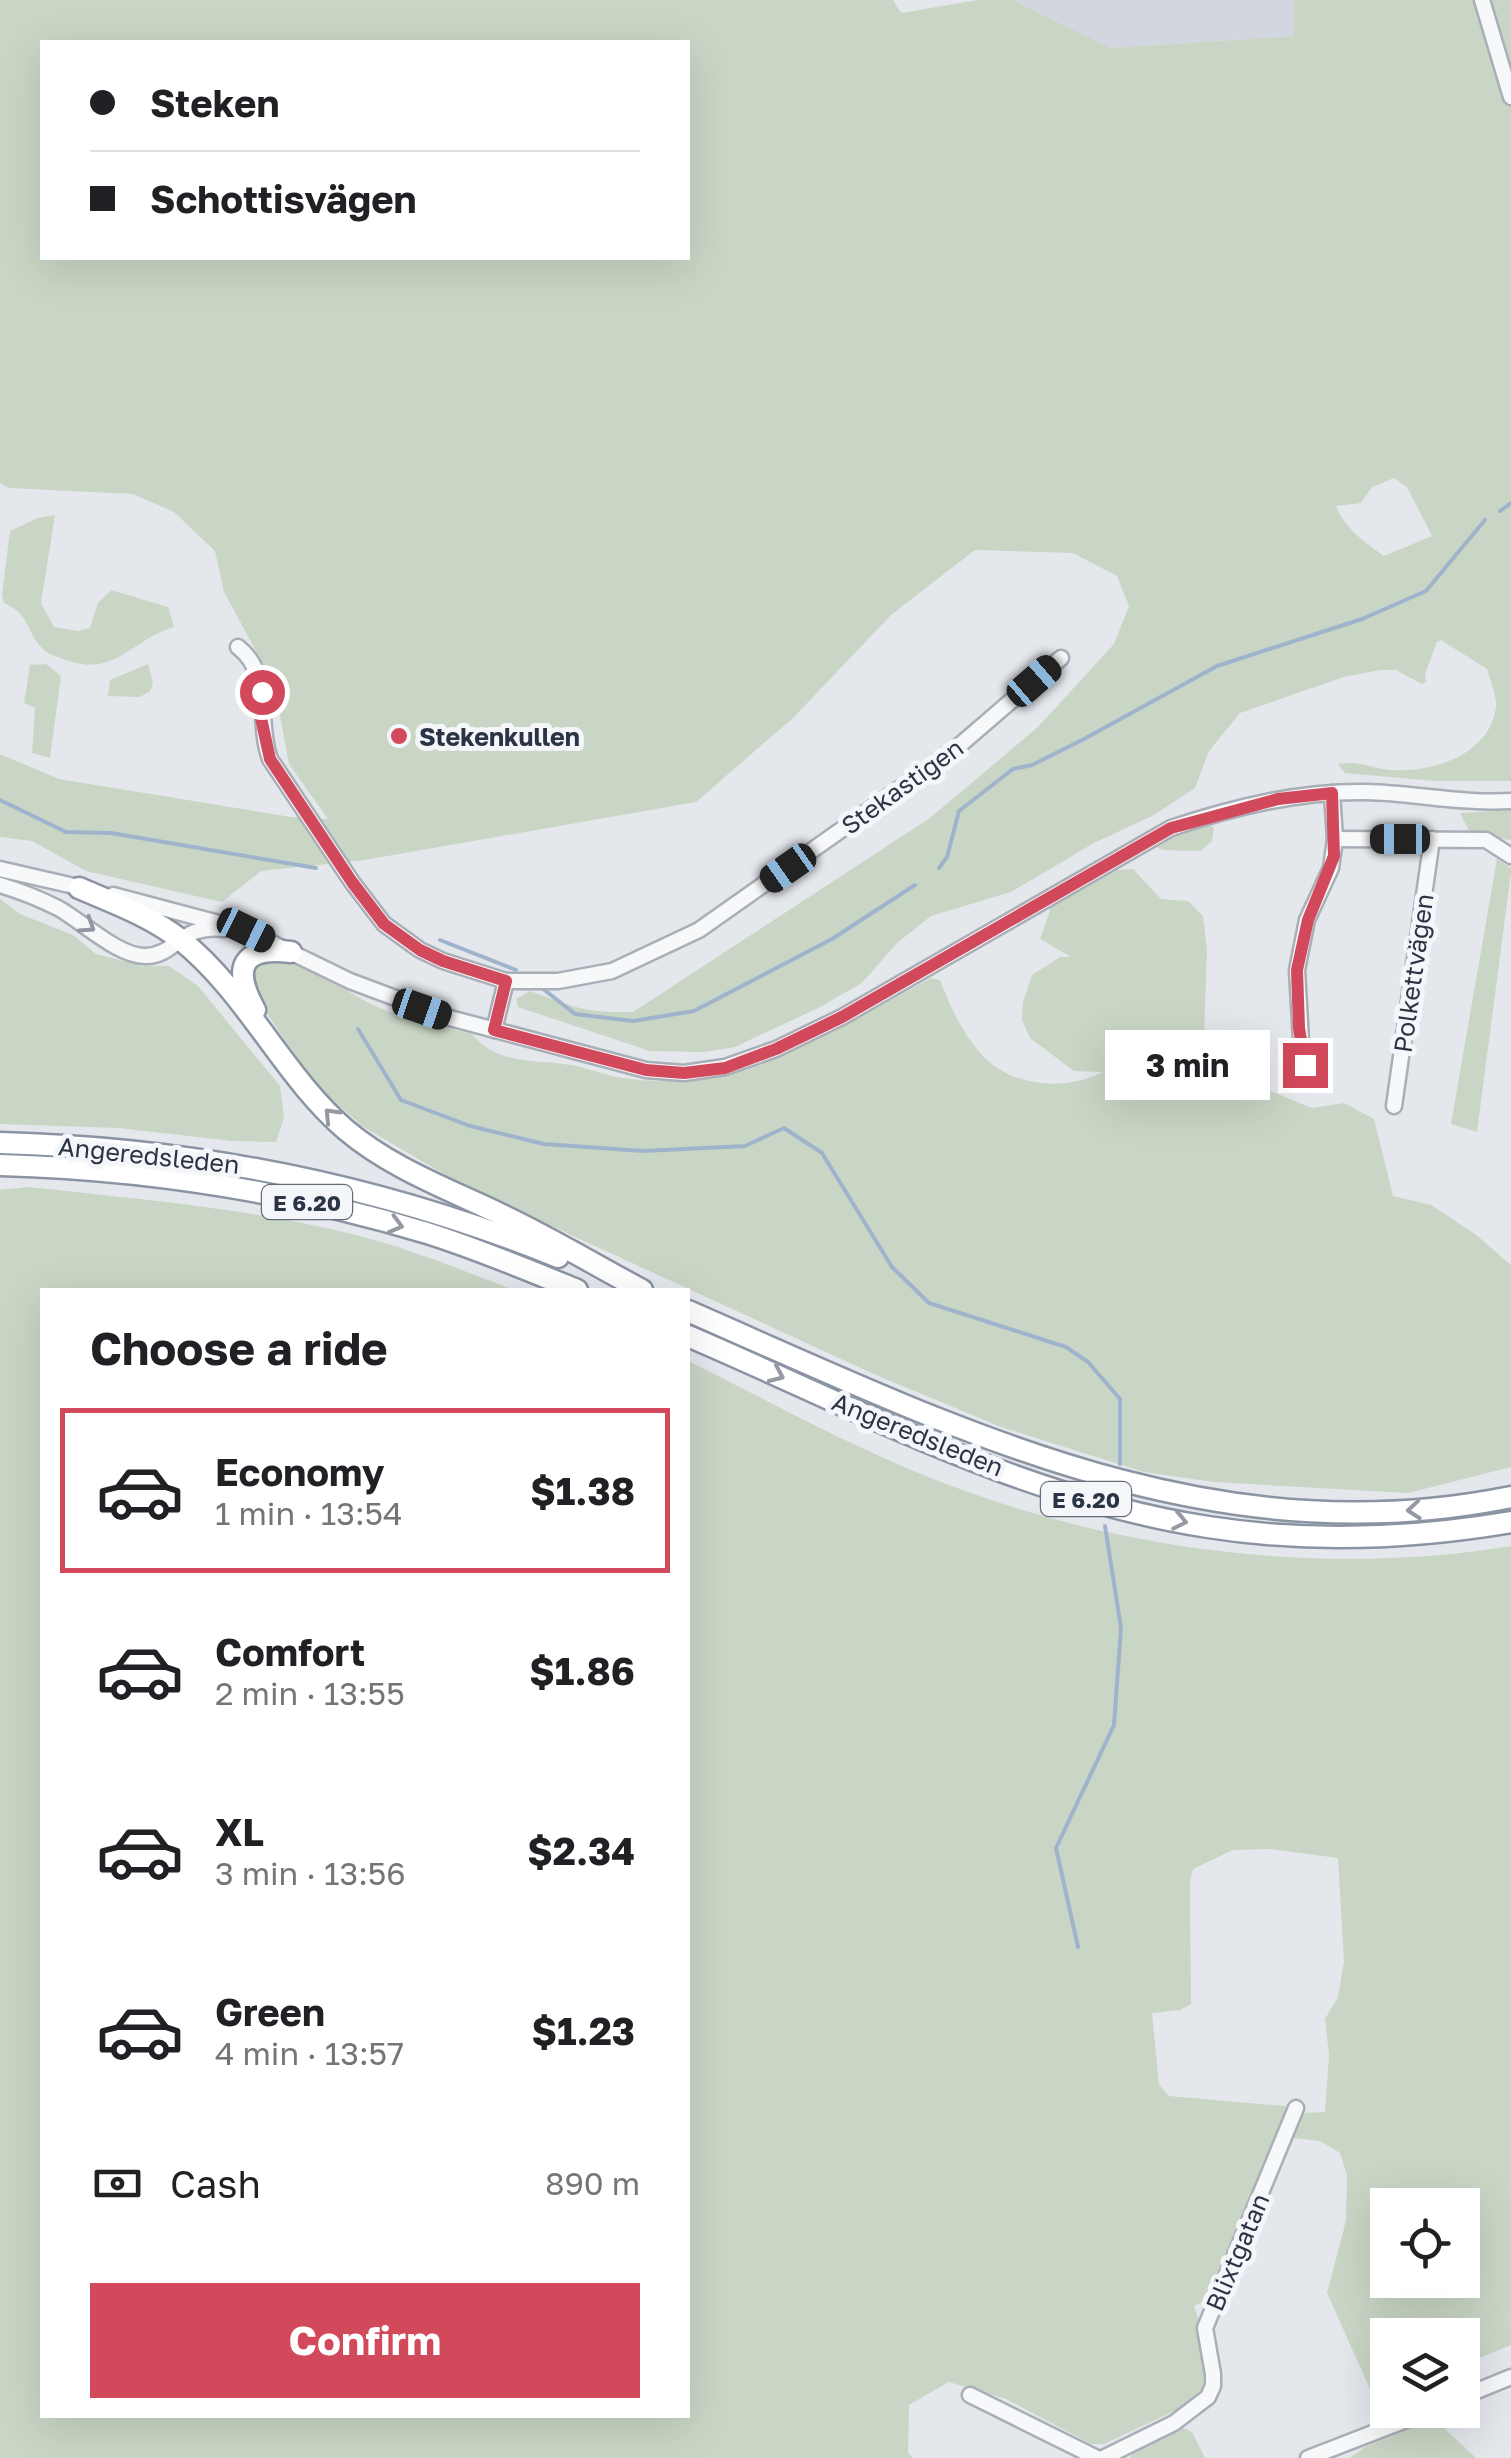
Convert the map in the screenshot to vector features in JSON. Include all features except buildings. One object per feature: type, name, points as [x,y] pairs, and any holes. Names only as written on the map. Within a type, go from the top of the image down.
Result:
[{"type":"highway","points":[[79,888],[139,914],[179,940],[220,980],[319,1103],[362,1142],[411,1172],[504,1216],[636,1288]]},
{"type":"highway","points":[[275,1047],[245,990],[244,966],[258,952],[291,952]]},
{"type":"highway","name":"Angeredsleden","points":[[0,1143],[129,1149],[316,1180],[460,1222],[635,1288]]},
{"type":"highway","name":"Angeredsleden","points":[[0,1166],[170,1177],[300,1200],[430,1234],[572,1288]]},
{"type":"highway","name":"Angeredsleden","points":[[690,1312],[910,1410],[1091,1474],[1170,1492],[1229,1504],[1341,1513],[1454,1507],[1511,1497]]},
{"type":"highway","name":"Angeredsleden","points":[[690,1337],[929,1441],[1048,1486],[1138,1512],[1206,1527],[1334,1538],[1422,1534],[1511,1522]]},
{"type":"street","points":[[1482,0],[1511,97]]},
{"type":"street","name":"Stekastigen","points":[[238,647],[247,654],[262,684],[261,718],[270,759],[372,908],[396,934],[443,961],[506,981],[558,982],[612,971],[700,930],[953,751],[1061,658]]},
{"type":"street","points":[[0,869],[246,930],[398,1001],[494,1030],[646,1070],[684,1073],[725,1068],[842,1017],[1171,828],[1278,799],[1332,793],[1511,801]]},
{"type":"street","points":[[1310,1070],[1302,1058],[1297,970],[1308,920],[1331,868],[1335,839],[1332,793]]},
{"type":"street","points":[[1335,839],[1486,840],[1511,856]]},
{"type":"street","name":"Polkettvägen","points":[[1394,1106],[1432,840]]},
{"type":"street","points":[[0,885],[57,908],[134,955],[154,955],[204,928],[246,930]]},
{"type":"street","points":[[494,1030],[506,981]]},
{"type":"street","name":"Blixtgatan","points":[[970,2395],[1100,2458],[1174,2423],[1208,2398],[1213,2374],[1205,2328],[1296,2108]]},
{"type":"street","points":[[1480,2390],[1511,2377]]},
{"type":"street","points":[[1308,2458],[1386,2428]]},
{"type":"shaded area","points":[[1013,0],[1294,0],[1295,36],[1111,48]]},
{"type":"green space","points":[[0,0],[893,0],[901,13],[978,0],[1013,0],[1111,48],[1294,36],[1294,0],[1511,0],[1511,781],[1435,781],[1345,773],[1338,764],[1391,770],[1424,768],[1457,758],[1483,738],[1496,707],[1487,669],[1441,640],[1422,684],[1396,670],[1380,670],[1344,677],[1240,713],[1209,751],[1195,788],[1154,815],[1094,843],[1011,892],[931,916],[897,943],[862,983],[735,1047],[705,1052],[650,1051],[518,1007],[516,999],[530,991],[580,1008],[633,1012],[930,818],[1038,727],[1114,644],[1129,606],[1117,576],[1073,553],[975,550],[891,615],[793,718],[696,802],[365,860],[261,871],[222,902],[86,871],[32,841],[0,837],[0,754],[59,779],[291,817],[328,819],[289,764],[274,684],[224,592],[215,551],[174,512],[133,494],[9,488],[0,483]],"holes":[[[1394,478],[1407,487],[1432,536],[1384,556],[1350,528],[1336,506],[1361,503],[1372,487]]]},
{"type":"green space","points":[[55,515],[41,603],[54,627],[78,631],[90,628],[98,603],[111,590],[168,607],[174,627],[98,664],[66,660],[44,650],[19,613],[4,603],[2,595],[10,531]]},
{"type":"green space","points":[[46,664],[61,676],[50,758],[32,753],[35,708],[24,703],[30,665]]},
{"type":"green space","points":[[148,664],[153,683],[150,691],[140,697],[108,696],[110,680]]},
{"type":"green space","points":[[1511,810],[1511,840],[1472,836],[1460,813]]},
{"type":"green space","points":[[1210,825],[1214,828],[1212,841],[1201,851],[1163,850],[1154,846],[1179,832]]},
{"type":"green space","points":[[1497,859],[1511,872],[1477,1132],[1451,1124]]},
{"type":"green space","points":[[1133,869],[1161,899],[1188,901],[1203,916],[1207,950],[1203,1063],[1312,1108],[1344,1103],[1374,1119],[1393,1196],[1431,1205],[1475,1234],[1511,1265],[1511,1467],[1408,1493],[1214,1482],[1144,1472],[1001,1427],[876,1375],[521,1212],[449,1177],[362,1126],[315,1084],[269,1017],[253,986],[255,966],[266,958],[282,960],[309,969],[385,1010],[472,1034],[504,1056],[571,1065],[623,1078],[664,1081],[705,1077],[783,1054],[931,978],[940,980],[953,1012],[972,1042],[999,1069],[1028,1081],[1074,1082],[1103,1072],[1074,1071],[1030,1038],[1022,1020],[1023,1002],[1032,975],[1060,957],[1071,957],[1040,939],[1052,905],[1115,870]]},
{"type":"green space","points":[[0,899],[20,914],[73,935],[96,954],[142,966],[169,966],[198,986],[280,1086],[284,1118],[276,1142],[119,1128],[0,1124]]},
{"type":"green space","points":[[28,1187],[292,1221],[395,1246],[510,1288],[40,1288],[40,2418],[690,2418],[690,1362],[921,1474],[991,1500],[1137,1538],[1287,1557],[1362,1559],[1511,1546],[1511,2345],[1480,2358],[1480,2318],[1370,2318],[1370,2389],[1327,2293],[1346,2221],[1347,2175],[1340,2153],[1320,2141],[1275,2136],[1208,2300],[1194,2306],[1205,2369],[1202,2389],[1185,2406],[1104,2444],[1091,2444],[1006,2399],[949,2382],[909,2405],[908,2453],[913,2458],[0,2458],[0,1190]],"holes":[[[1270,1849],[1338,1858],[1344,1962],[1338,1997],[1325,2019],[1329,2055],[1325,2112],[1304,2113],[1303,2108],[1296,2107],[1169,2096],[1159,2085],[1152,2013],[1180,2010],[1191,2004],[1193,1869],[1233,1850]]]},
{"type":"green space","points":[[1182,2427],[1192,2432],[1205,2458],[1130,2458],[1145,2443]]},
{"type":"green space","points":[[1409,2428],[1445,2428],[1476,2458],[1350,2458]]},
{"type":"waterway","points":[[1500,511],[1511,503]]},
{"type":"waterway","points":[[939,868],[947,857],[959,811],[1013,769],[1032,765],[1084,739],[1217,666],[1362,619],[1426,591],[1485,520]]},
{"type":"waterway","points":[[0,800],[66,832],[111,833],[316,868]]},
{"type":"waterway","points":[[542,988],[575,1014],[633,1021],[694,1011],[832,939],[915,885]]},
{"type":"waterway","points":[[440,940],[516,970]]},
{"type":"waterway","points":[[358,1029],[401,1100],[470,1126],[544,1144],[643,1151],[745,1146],[784,1128],[822,1153],[892,1267],[929,1303],[1066,1347],[1088,1362],[1120,1399],[1120,1464]]},
{"type":"waterway","points":[[1078,1947],[1056,1848],[1114,1725],[1121,1628],[1105,1526]]},
{"type":"place","name":"Stekenkullen","points":[[399,736]]},
{"type":"route","points":[[262,692],[263,736],[270,759],[384,924],[443,961],[506,981],[494,1030],[646,1070],[684,1073],[725,1068],[776,1049],[925,971],[1171,828],[1278,799],[1332,793],[1334,856],[1308,920],[1297,970],[1305,1065]]}]
